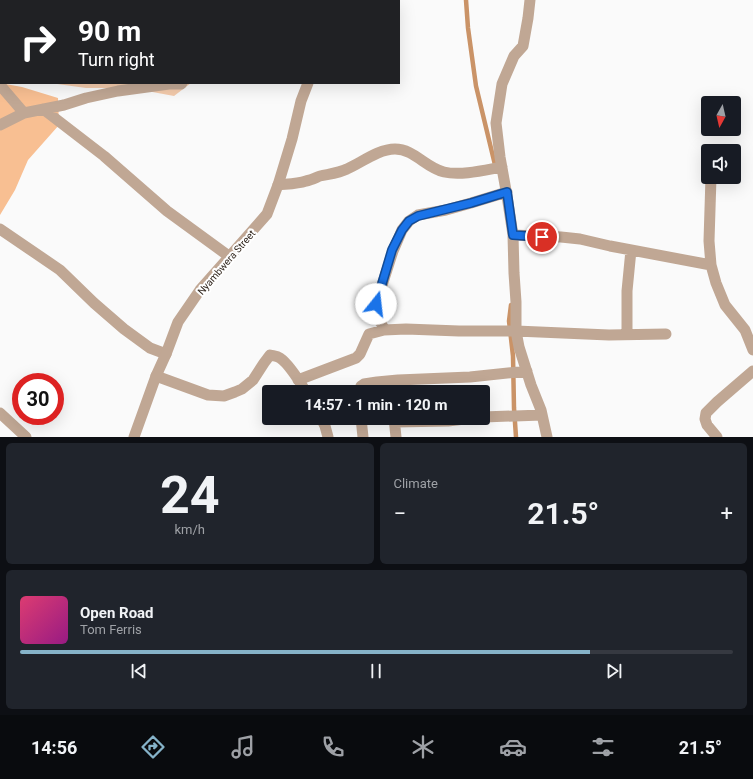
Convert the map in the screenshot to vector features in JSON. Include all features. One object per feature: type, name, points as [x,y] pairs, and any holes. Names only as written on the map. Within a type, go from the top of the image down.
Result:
[{"type":"street","points":[[530,0],[523,46],[514,56],[502,84],[496,122],[500,157],[513,235],[516,331],[519,347],[531,385],[541,410],[547,437]]},
{"type":"street","points":[[0,124],[24,113],[64,105],[86,98],[118,91],[169,84],[181,84]]},
{"type":"street","name":"Nyambwera Street","points":[[134,437],[156,376],[178,322],[200,290],[267,214],[278,185],[292,139],[301,101],[308,84]]},
{"type":"street","points":[[0,85],[24,113]]},
{"type":"street","points":[[43,109],[104,156],[167,211],[230,257]]},
{"type":"street","points":[[278,185],[306,182],[320,176],[346,170],[378,153],[395,149],[405,151],[444,172],[464,173],[502,167]]},
{"type":"street","points":[[711,184],[709,241],[710,266],[725,305],[745,330],[753,350]]},
{"type":"street","points":[[384,330],[376,310],[376,304],[392,250],[402,230],[409,221],[418,216],[471,203],[507,192]]},
{"type":"street","points":[[0,229],[60,270],[94,303],[150,348],[166,354]]},
{"type":"street","points":[[513,235],[574,238],[710,266]]},
{"type":"street","points":[[627,334],[627,291],[631,250]]},
{"type":"street","points":[[298,380],[356,358],[360,354],[368,334],[384,330],[406,329],[666,334]]},
{"type":"street","points":[[156,376],[208,395],[224,396],[242,389],[253,380],[270,356],[278,357],[284,361],[301,385]]},
{"type":"street","points":[[363,385],[392,380],[470,377],[527,371]]},
{"type":"street","points":[[717,437],[705,419],[706,413],[753,371]]},
{"type":"street","points":[[392,380],[392,385]]},
{"type":"street","points":[[0,413],[26,437]]},
{"type":"street","points":[[490,417],[542,415]]},
{"type":"street","points":[[324,425],[328,437]]},
{"type":"street","points":[[362,425],[363,437]]},
{"type":"street","points":[[395,425],[396,437]]},
{"type":"shaded area","points":[[0,84],[6,84],[22,87],[58,98],[59,125],[28,160],[15,190],[0,215]]},
{"type":"shaded area","points":[[57,84],[190,84],[174,96],[131,88],[86,88]]},
{"type":"waterway","points":[[466,0],[468,28],[476,86],[496,169]]},
{"type":"waterway","points":[[511,305],[509,321],[513,356],[516,437]]},
{"type":"route","points":[[376,304],[392,250],[402,230],[409,221],[418,216],[446,210],[507,192],[513,235],[542,237]]}]
